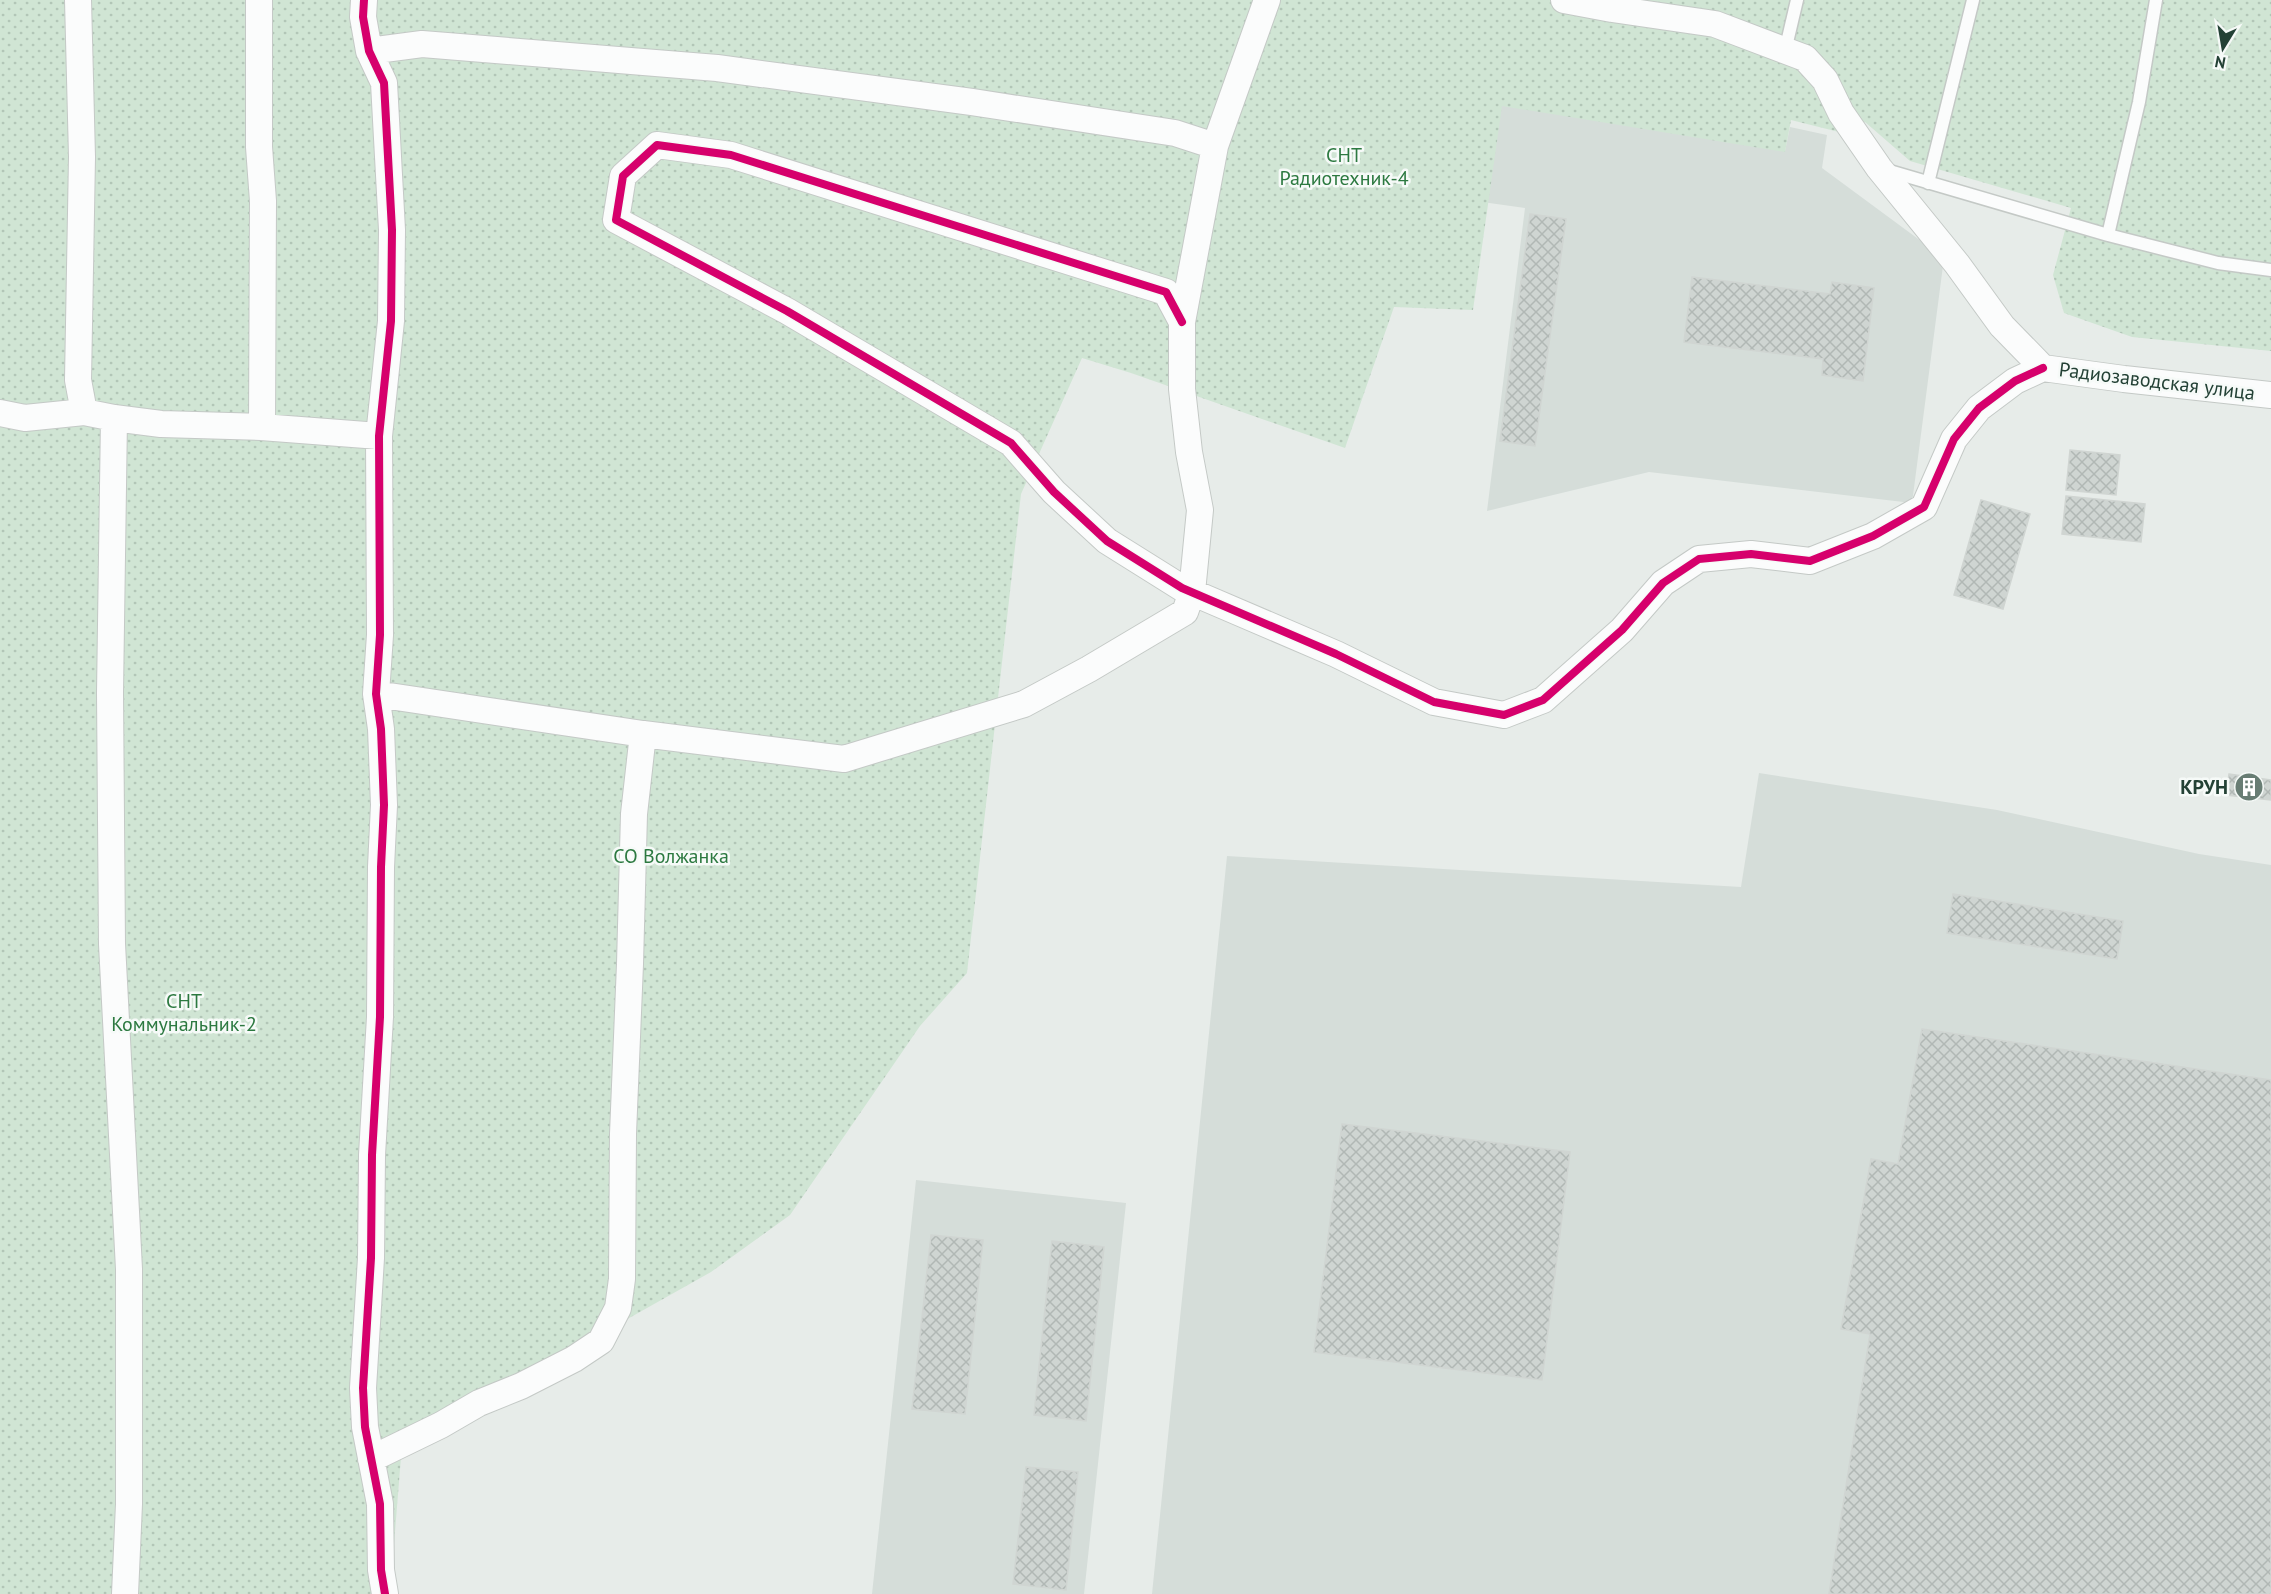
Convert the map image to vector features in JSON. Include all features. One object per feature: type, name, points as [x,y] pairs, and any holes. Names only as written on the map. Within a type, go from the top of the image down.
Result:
[{"type":"street","points":[[78,0],[82,157],[78,380],[84,412]]},
{"type":"street","points":[[259,0],[259,147],[263,201],[262,427]]},
{"type":"street","points":[[364,0],[363,17],[369,51],[384,83],[392,230],[391,321],[379,436],[380,635],[376,694],[381,729],[384,805],[381,867],[380,1017],[372,1155],[371,1258],[363,1388],[365,1427],[380,1504],[381,1570],[385,1594]]},
{"type":"street","points":[[376,694],[643,734],[844,759],[1024,704],[1089,669],[1185,612],[1192,592],[1200,510],[1189,452],[1182,388],[1182,322],[1215,146],[1267,0]]},
{"type":"street","points":[[1182,322],[1166,292],[731,155],[657,145],[623,176],[616,220],[787,311],[1011,443],[1054,492],[1107,541],[1192,592],[1336,654],[1434,702],[1504,715],[1543,700],[1622,630],[1663,583],[1699,559],[1751,554],[1810,561],[1873,536],[1924,507],[1954,439],[1979,408],[2015,381],[2043,368],[2002,326],[1957,264],[1879,168],[1840,113],[1825,80],[1806,58],[1715,24],[1613,5],[1564,0]]},
{"type":"street","points":[[369,51],[422,44],[717,68],[972,102],[1164,131],[1215,146]]},
{"type":"street","name":"Радиозаводская улица","points":[[2043,368],[2271,395]]},
{"type":"street","points":[[0,413],[25,418],[84,412],[161,424],[262,427],[379,436]]},
{"type":"street","points":[[114,418],[110,693],[112,944],[129,1269],[129,1493],[125,1594]]},
{"type":"street","points":[[371,1459],[441,1425],[479,1403],[521,1386],[574,1359],[601,1341],[618,1308],[622,1279],[622,1134],[634,814],[643,734]]},
{"type":"lane","points":[[1785,51],[1797,0]]},
{"type":"lane","points":[[1928,183],[1972,0]]},
{"type":"lane","points":[[2108,235],[2139,102],[2156,0]]},
{"type":"lane","points":[[1879,168],[2108,235],[2218,263],[2271,270]]},
{"type":"shaded area","points":[[1432,94],[1785,151],[1790,127],[1827,135],[1822,168],[1944,258],[1912,503],[1649,472],[1487,511],[1525,208],[1418,193]]},
{"type":"shaded area","points":[[1759,773],[1997,810],[2199,854],[2271,865],[2271,1594],[1152,1594],[1227,856],[1741,887]]},
{"type":"shaded area","points":[[916,1180],[1126,1203],[1084,1594],[872,1594]]},
{"type":"green space","points":[[0,0],[2271,0],[2271,351],[2132,337],[2064,313],[2053,275],[2071,208],[1910,161],[1865,122],[1843,133],[1791,120],[1785,152],[1502,106],[1473,310],[1394,307],[1345,448],[1082,358],[1021,494],[967,973],[920,1026],[790,1215],[711,1272],[519,1380],[403,1432],[390,1594],[0,1594]]},
{"type":"building","points":[[1530,214],[1566,219],[1535,446],[1500,441]]},
{"type":"building","points":[[1692,277],[1830,294],[1832,282],[1874,288],[1863,381],[1822,375],[1823,359],[1684,342]]},
{"type":"building","points":[[2070,450],[2120,455],[2116,495],[2066,490]]},
{"type":"building","points":[[2066,496],[2145,504],[2141,542],[2062,534]]},
{"type":"building","points":[[1981,500],[2030,514],[2003,609],[1954,595]]},
{"type":"building","name":"КРУН","points":[[2229,774],[2271,780],[2271,800],[2226,795]]},
{"type":"building","points":[[1953,894],[2123,921],[2117,959],[1947,933]]},
{"type":"building","points":[[1922,1029],[2271,1080],[2271,1594],[1829,1594],[1870,1334],[1841,1329],[1871,1159],[1898,1164]]},
{"type":"building","points":[[1342,1124],[1570,1152],[1542,1380],[1314,1352]]},
{"type":"building","points":[[931,1235],[983,1240],[965,1414],[912,1409]]},
{"type":"building","points":[[1052,1241],[1104,1247],[1086,1421],[1034,1415]]},
{"type":"building","points":[[1026,1467],[1078,1472],[1066,1590],[1013,1584]]},
{"type":"cycle path","points":[[364,0],[363,17],[369,51],[384,83],[392,230],[391,321],[379,436],[380,635],[376,694],[381,729],[384,805],[381,867],[380,1017],[372,1155],[371,1258],[363,1388],[365,1427],[380,1504],[381,1570],[385,1594]]},
{"type":"cycle path","points":[[1182,322],[1166,292],[731,155],[657,145],[623,176],[616,220],[787,311],[1011,443],[1054,492],[1107,541],[1182,588],[1336,654],[1434,702],[1504,715],[1543,700],[1622,630],[1663,583],[1699,559],[1751,554],[1810,561],[1873,536],[1924,507],[1954,439],[1979,408],[2015,381],[2043,368]]},
{"type":"place","name":"КРУН","points":[[2249,787]]},
{"type":"park label","name":"СНТ Радиотехник-4","points":[[1344,166]]},
{"type":"park label","name":"СО Волжанка","points":[[671,856]]},
{"type":"park label","name":"СНТ Коммунальник-2","points":[[184,1012]]}]
